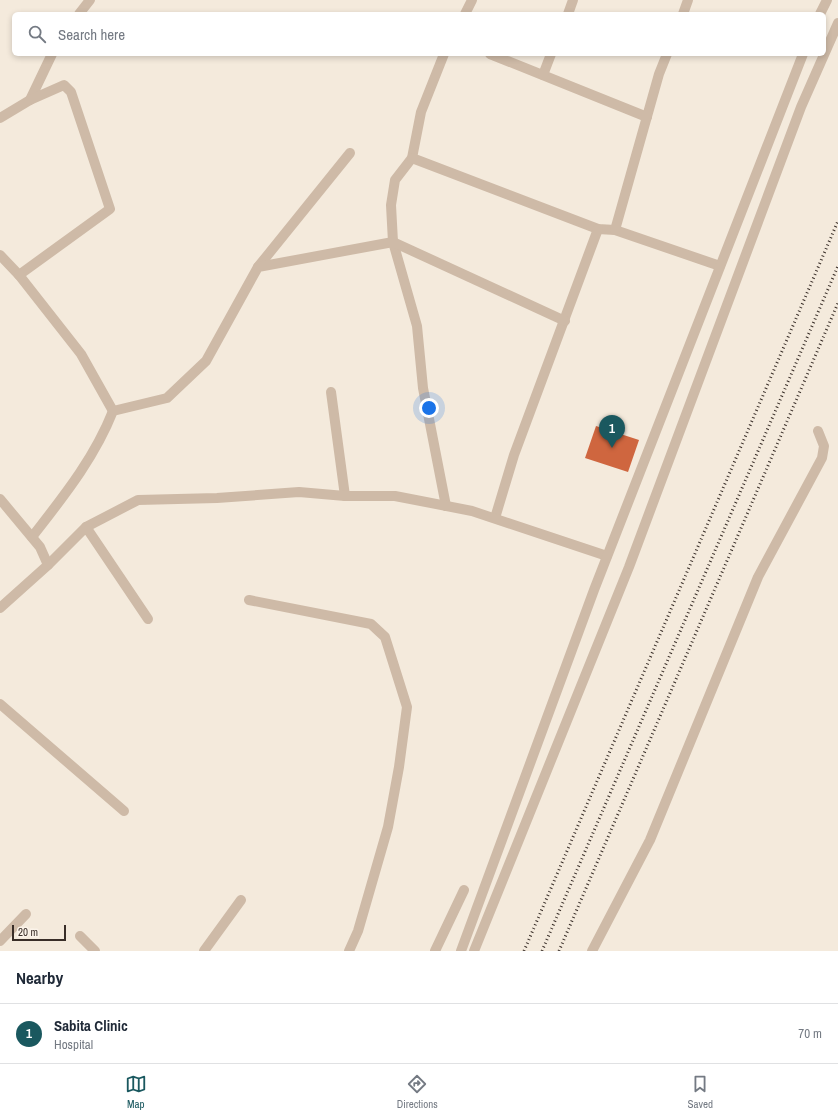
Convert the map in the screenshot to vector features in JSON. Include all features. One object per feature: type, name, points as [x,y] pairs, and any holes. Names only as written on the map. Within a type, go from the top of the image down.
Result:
[{"type":"street","points":[[81,12],[90,0]]},
{"type":"street","points":[[466,12],[472,0]]},
{"type":"street","points":[[569,12],[573,0]]},
{"type":"street","points":[[684,12],[688,0]]},
{"type":"street","points":[[821,12],[827,0]]},
{"type":"street","points":[[826,50],[838,23]]},
{"type":"street","points":[[30,100],[51,56]]},
{"type":"street","points":[[443,56],[421,112],[412,158],[395,180],[391,205],[393,242],[417,326],[423,388],[446,506]]},
{"type":"street","points":[[495,56],[647,117]]},
{"type":"street","points":[[542,75],[550,56]]},
{"type":"street","points":[[615,230],[659,74],[666,56]]},
{"type":"street","points":[[461,951],[607,556],[802,56]]},
{"type":"street","points":[[474,951],[629,567],[801,107],[823,56]]},
{"type":"street","points":[[0,118],[30,100],[64,85],[72,92],[110,209],[19,275]]},
{"type":"street","points":[[113,411],[167,398],[206,362],[258,267],[350,153]]},
{"type":"street","points":[[412,158],[598,229],[615,230],[720,266]]},
{"type":"street","points":[[495,518],[514,455],[598,229]]},
{"type":"street","points":[[258,267],[393,242],[565,321]]},
{"type":"street","points":[[0,255],[19,275],[81,354],[113,411]]},
{"type":"street","points":[[331,392],[345,496]]},
{"type":"street","points":[[32,537],[74,482],[102,437],[113,411]]},
{"type":"street","points":[[592,951],[650,840],[758,577],[822,458],[824,446],[818,431]]},
{"type":"street","points":[[0,608],[48,565],[86,527],[138,500],[217,498],[299,492],[345,496],[395,496],[472,510],[607,556]]},
{"type":"street","points":[[0,499],[40,547],[48,565]]},
{"type":"street","points":[[86,527],[148,619]]},
{"type":"street","points":[[249,600],[371,624],[385,637],[407,707],[399,767],[388,827],[358,931],[349,951]]},
{"type":"street","points":[[0,704],[124,811]]},
{"type":"street","points":[[435,951],[464,890]]},
{"type":"street","points":[[204,951],[242,900]]},
{"type":"street","points":[[0,941],[26,914]]},
{"type":"street","points":[[80,936],[95,951]]},
{"type":"building","points":[[596,426],[639,440],[628,472],[585,458]]},
{"type":"railway","points":[[524,951],[838,221]]},
{"type":"railway","points":[[542,951],[838,266]]},
{"type":"railway","points":[[559,951],[838,303]]},
{"type":"place","name":"Sabita Clinic","points":[[612,448]]}]
